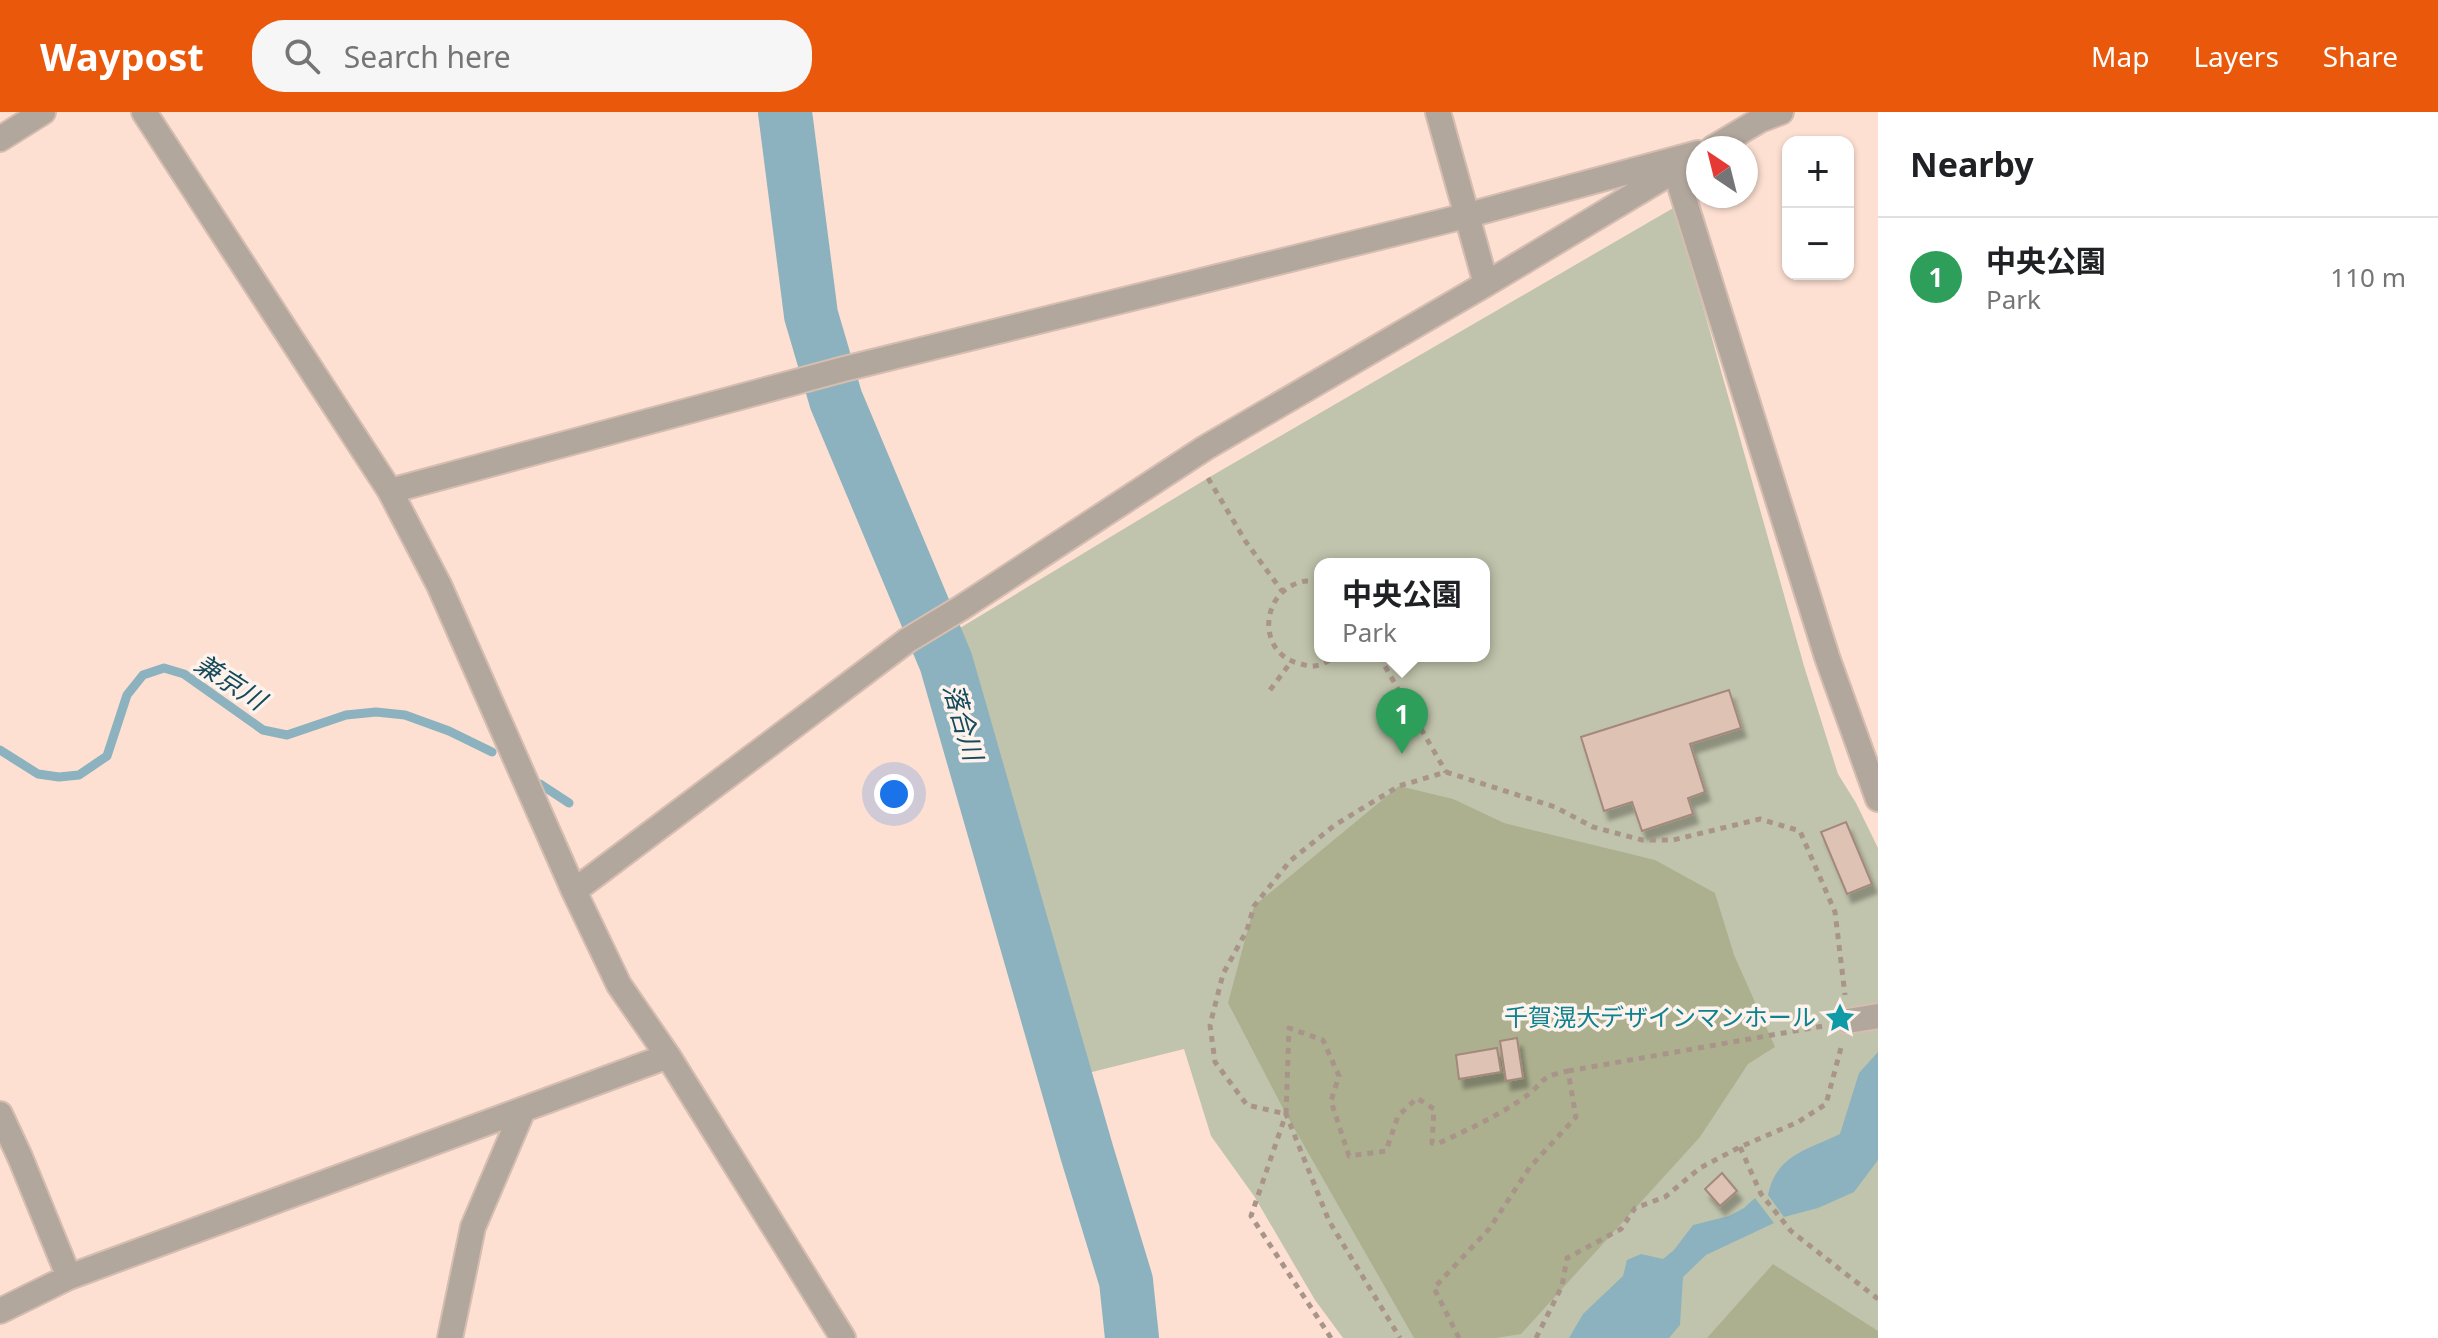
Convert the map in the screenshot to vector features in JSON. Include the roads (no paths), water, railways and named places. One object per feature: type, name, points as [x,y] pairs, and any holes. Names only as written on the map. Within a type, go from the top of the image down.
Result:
[{"type":"street","points":[[0,139],[43,112]]},
{"type":"street","points":[[144,112],[390,491],[439,585],[574,891],[619,985],[668,1056],[843,1338]]},
{"type":"street","points":[[1438,112],[1486,284]]},
{"type":"street","points":[[1732,136],[1766,115]]},
{"type":"street","points":[[390,491],[844,369],[1465,216],[1686,158]]},
{"type":"street","points":[[574,891],[908,640],[1205,448],[1686,163]]},
{"type":"street","points":[[1675,170],[1827,657],[1878,799]]},
{"type":"street","points":[[1848,1021],[1878,1016]]},
{"type":"street","points":[[0,1311],[69,1277],[668,1056]]},
{"type":"street","points":[[450,1338],[473,1227],[523,1110]]},
{"type":"street","points":[[0,1114],[10,1162],[69,1277]]},
{"type":"water","points":[[1878,1052],[1878,1160],[1854,1192],[1818,1208],[1784,1217],[1768,1195],[1778,1171],[1805,1150],[1840,1134],[1859,1073]]},
{"type":"water","points":[[1755,1198],[1774,1223],[1706,1255],[1683,1277],[1680,1325],[1669,1338],[1569,1338],[1583,1314],[1623,1276],[1627,1260],[1641,1254],[1663,1259],[1693,1225],[1729,1216]]},
{"type":"waterway","name":"落合川","points":[[785,112],[811,315],[836,400],[946,662],[1126,1281],[1132,1338]]},
{"type":"waterway","name":"兼京川","points":[[0,750],[38,774],[59,777],[79,775],[107,756],[127,695],[143,675],[164,668],[184,674],[263,730],[287,735],[346,715],[376,712],[405,715],[449,731],[492,752]]},
{"type":"waterway","name":"兼京川","points":[[540,784],[569,803]]},
{"type":"place","name":"中央公園","points":[[1402,754]]},
{"type":"place","name":"千賀滉大デザインマンホール","points":[[1840,1018]]}]
